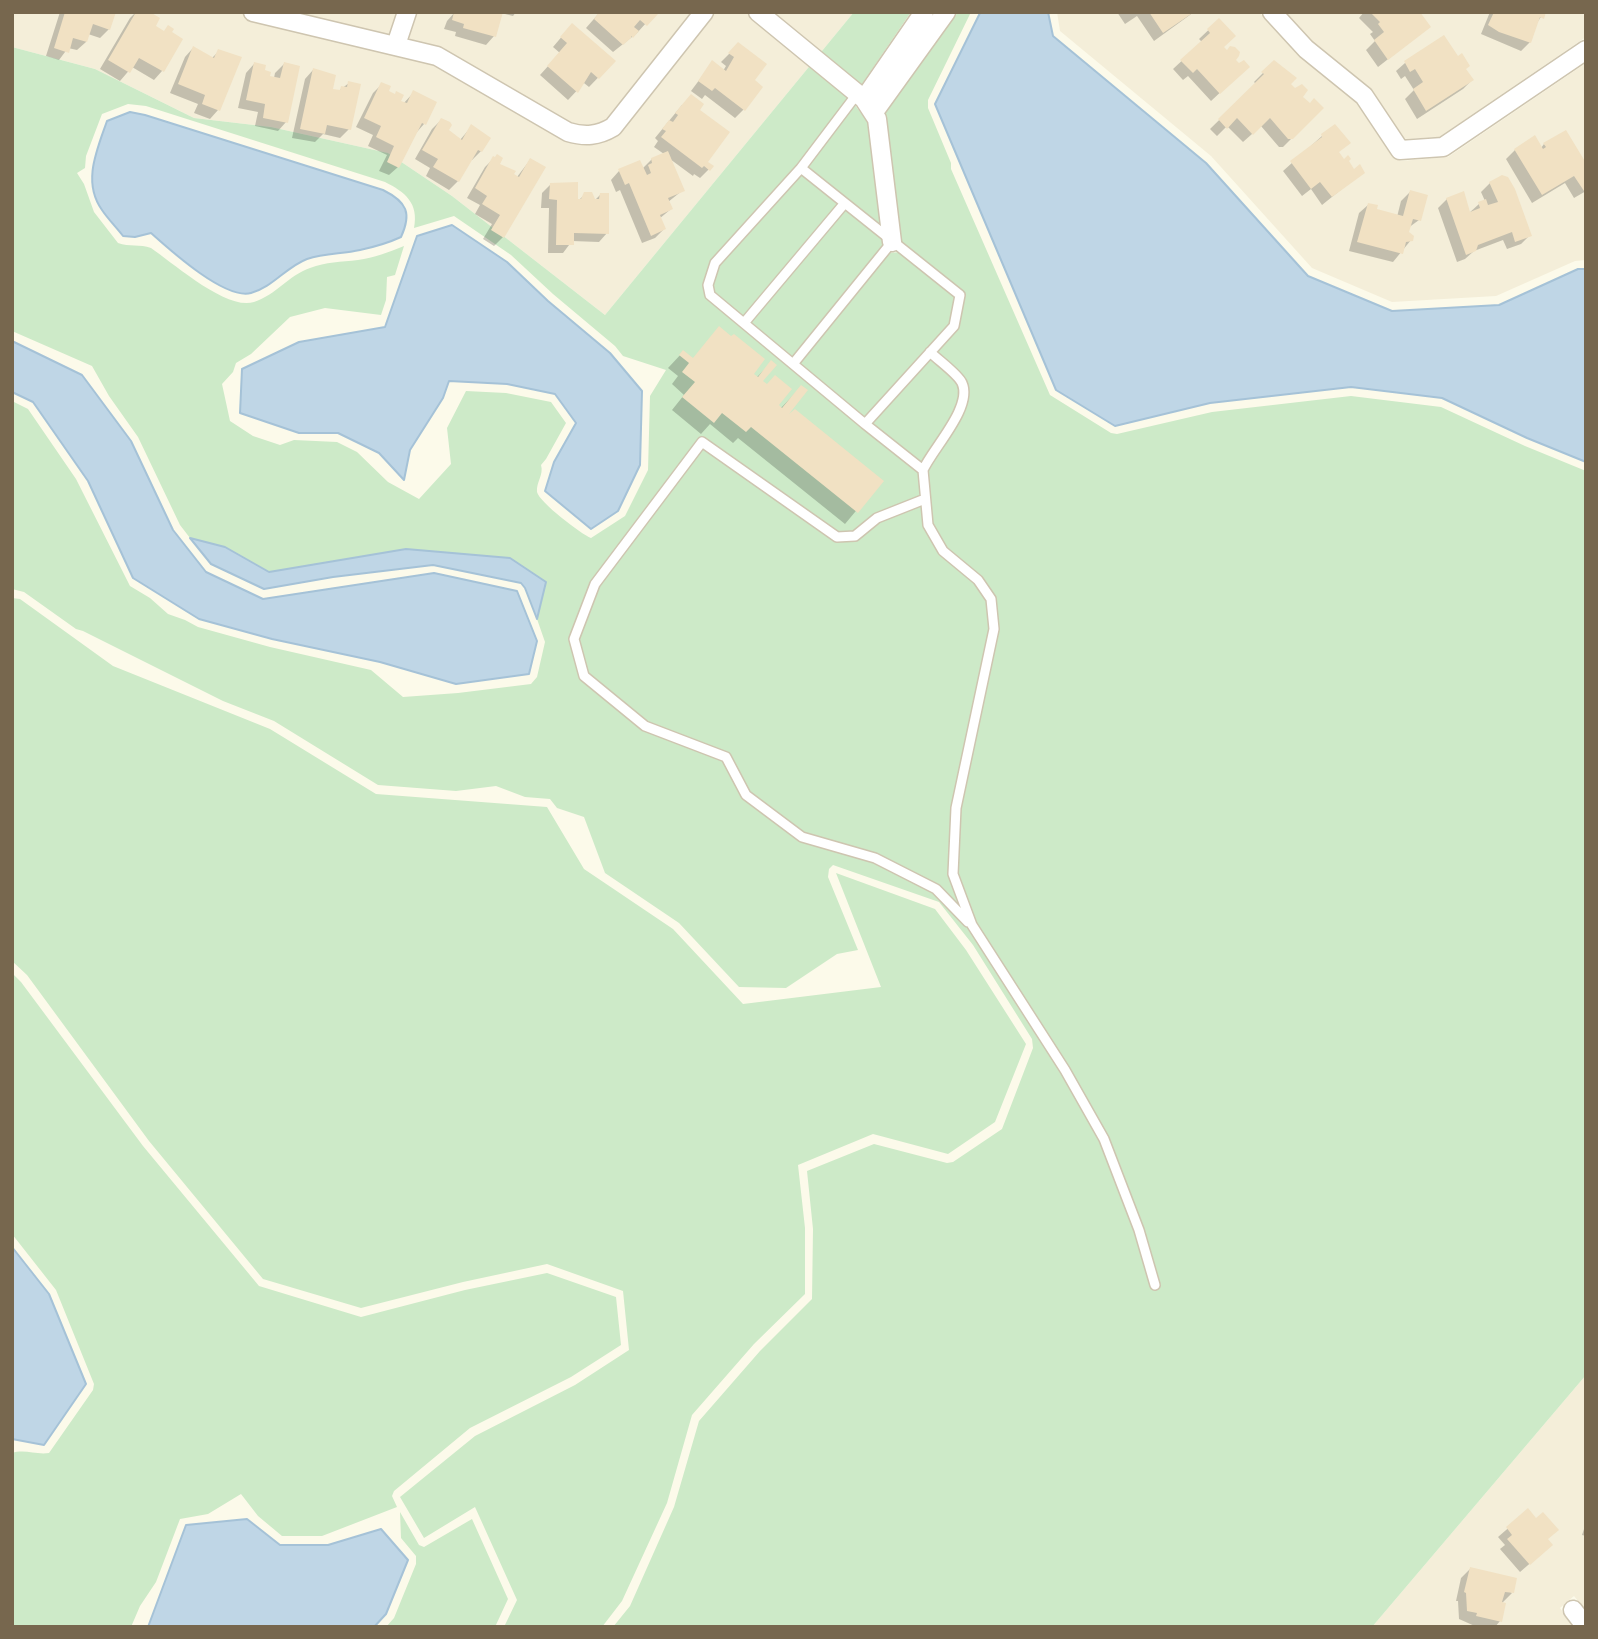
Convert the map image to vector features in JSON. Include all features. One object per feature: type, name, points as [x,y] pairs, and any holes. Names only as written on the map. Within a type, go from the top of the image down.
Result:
[{"type":"street","points":[[253,12],[437,56],[568,132],[587,136],[613,127],[704,12]]},
{"type":"street","points":[[396,45],[407,12]]},
{"type":"street","points":[[758,12],[865,102],[877,119],[892,242]]},
{"type":"street","points":[[865,102],[923,12]]},
{"type":"street","points":[[865,102],[946,12]]},
{"type":"street","points":[[1272,12],[1306,49],[1364,96],[1400,150],[1443,148],[1586,50]]},
{"type":"street","points":[[1573,1610],[1586,1627]]},
{"type":"lane","points":[[865,102],[801,168],[715,264],[708,285],[710,295],[923,470]]},
{"type":"lane","points":[[801,168],[960,295],[954,326],[865,424]]},
{"type":"lane","points":[[744,323],[844,204]]},
{"type":"lane","points":[[793,364],[892,242]]},
{"type":"lane","points":[[930,352],[961,382],[963,395],[961,409],[929,456],[923,470],[929,525],[943,551],[978,580],[991,599],[994,629],[956,808],[953,874],[972,925],[1065,1070],[1104,1139],[1139,1230],[1154,1285]]},
{"type":"lane","points":[[925,499],[877,518],[855,536],[837,537],[702,442],[595,583],[574,639],[584,676],[646,726],[726,757],[746,795],[802,838],[875,858],[936,889],[972,925]]},
{"type":"shaded area","points":[[12,12],[854,12],[605,315],[452,196],[388,153],[271,127],[194,118],[95,69],[12,47]]},
{"type":"shaded area","points":[[1057,12],[1259,12],[1300,56],[1358,103],[1393,156],[1401,161],[1448,157],[1586,63],[1586,260],[1575,261],[1496,296],[1392,302],[1312,268],[1211,156],[1060,31]]},
{"type":"shaded area","points":[[1285,12],[1582,12],[1586,18],[1586,37],[1439,137],[1404,139],[1370,88],[1312,41]]},
{"type":"shaded area","points":[[1586,1375],[1586,1611],[1574,1596],[1560,1608],[1574,1627],[1372,1627]]},
{"type":"green space","points":[[854,12],[911,12],[851,100],[868,122],[885,253],[903,252],[885,113],[958,12],[971,12],[928,100],[928,108],[951,163],[951,169],[1050,395],[1111,433],[1117,434],[1212,412],[1351,396],[1441,407],[1586,471],[1586,1375],[1372,1627],[613,1627],[630,1606],[674,1507],[699,1421],[760,1351],[812,1299],[813,1229],[807,1171],[874,1144],[947,1163],[953,1162],[1002,1129],[1033,1048],[1032,1039],[973,945],[939,902],[833,865],[829,869],[828,877],[858,950],[837,954],[786,988],[739,987],[679,923],[605,873],[584,817],[557,808],[550,799],[525,797],[496,786],[456,791],[378,785],[274,721],[223,701],[76,629],[24,592],[12,589],[12,401],[28,409],[76,479],[130,586],[150,598],[168,614],[198,627],[270,647],[371,670],[403,697],[531,684],[537,677],[545,642],[537,619],[546,582],[510,558],[311,566],[269,572],[225,547],[190,538],[180,525],[138,437],[92,366],[12,331],[12,47],[95,69],[194,118],[271,127],[388,153],[452,196],[605,315]],"holes":[[[128,104],[146,106],[385,182],[409,199],[414,212],[414,228],[454,216],[511,255],[623,356],[666,370],[650,396],[648,470],[625,516],[591,538],[539,497],[537,488],[542,472],[541,465],[566,423],[551,402],[506,393],[466,391],[447,428],[451,464],[419,499],[388,482],[357,452],[337,442],[294,440],[280,445],[253,436],[230,421],[222,384],[233,372],[236,363],[251,354],[290,317],[325,308],[381,315],[386,300],[387,277],[395,275],[404,246],[370,258],[310,268],[295,275],[262,299],[243,303],[215,293],[151,248],[118,243],[94,212],[77,173],[85,168],[86,156],[102,114]]]},
{"type":"green space","points":[[12,598],[20,599],[113,666],[270,729],[376,794],[547,807],[584,869],[673,929],[743,1004],[881,987],[836,873],[935,909],[966,950],[1026,1044],[995,1122],[948,1154],[873,1134],[798,1165],[805,1228],[805,1294],[754,1344],[692,1415],[667,1503],[622,1601],[602,1627],[504,1627],[517,1600],[475,1507],[424,1538],[400,1497],[475,1436],[575,1385],[629,1350],[623,1291],[547,1264],[361,1308],[263,1279],[149,1141],[27,975],[12,961]]},
{"type":"green space","points":[[12,973],[143,1146],[259,1286],[361,1317],[465,1290],[547,1273],[616,1297],[621,1345],[571,1377],[470,1428],[394,1491],[392,1496],[397,1507],[322,1536],[282,1536],[258,1516],[241,1494],[208,1514],[180,1519],[156,1582],[140,1606],[131,1627],[12,1627],[12,1453],[49,1453],[93,1390],[94,1384],[56,1290],[12,1234]]},
{"type":"green space","points":[[400,1512],[419,1545],[424,1547],[472,1519],[508,1599],[495,1627],[386,1627],[394,1618],[416,1564],[416,1556],[401,1538]]},
{"type":"water","points":[[1048,12],[1053,36],[1206,163],[1308,276],[1392,311],[1499,305],[1578,269],[1586,269],[1586,462],[1442,398],[1351,387],[1210,403],[1115,426],[1056,390],[935,104],[980,13]]},
{"type":"water","points":[[130,112],[383,190],[397,199],[405,209],[406,221],[401,237],[365,249],[307,259],[251,293],[227,289],[198,272],[151,233],[135,237],[123,236],[96,199],[93,166],[107,121]]},
{"type":"water","points":[[452,225],[507,262],[610,353],[642,391],[640,465],[618,511],[591,529],[545,491],[554,462],[576,423],[555,394],[507,384],[449,381],[443,398],[410,450],[404,480],[379,453],[338,433],[299,433],[240,413],[242,369],[299,342],[385,327],[417,236]]},
{"type":"water","points":[[12,341],[82,375],[131,441],[173,530],[206,572],[263,599],[434,573],[517,591],[537,641],[529,674],[456,684],[380,662],[272,639],[199,619],[133,578],[88,481],[33,402],[12,392]]},
{"type":"water","points":[[190,538],[225,547],[269,572],[406,549],[510,558],[546,582],[537,619],[521,583],[433,565],[333,577],[264,589],[211,564]]},
{"type":"water","points":[[12,1247],[49,1294],[86,1384],[44,1445],[12,1439]]},
{"type":"water","points":[[247,1519],[280,1545],[328,1545],[381,1529],[408,1560],[386,1614],[374,1627],[148,1627],[186,1525]]},
{"type":"building","points":[[65,12],[116,12],[110,30],[93,24],[87,42],[73,38],[69,53],[54,48]]},
{"type":"building","points":[[136,12],[150,12],[160,18],[156,26],[164,31],[168,25],[174,29],[172,32],[183,39],[164,72],[139,58],[130,73],[108,60]]},
{"type":"building","points":[[454,12],[503,12],[496,37],[463,28],[464,24],[452,20]]},
{"type":"building","points":[[599,12],[658,14],[647,26],[640,20],[634,27],[639,31],[623,45],[594,19]]},
{"type":"building","points":[[1149,12],[1194,12],[1163,33]]},
{"type":"building","points":[[1370,12],[1420,12],[1431,27],[1388,60],[1374,40],[1384,32],[1378,24],[1380,22]]},
{"type":"building","points":[[1494,12],[1546,12],[1544,19],[1540,17],[1531,43],[1499,32],[1488,25]]},
{"type":"building","points":[[1219,18],[1236,36],[1224,47],[1227,50],[1230,46],[1235,47],[1240,52],[1236,60],[1239,63],[1244,60],[1250,67],[1220,94],[1197,69],[1193,73],[1180,60],[1210,33],[1207,29]]},
{"type":"building","points":[[572,23],[616,61],[599,79],[591,72],[578,93],[547,66],[567,43],[560,37]]},
{"type":"building","points":[[1444,35],[1458,56],[1462,53],[1470,66],[1466,69],[1474,80],[1426,111],[1413,89],[1423,82],[1415,69],[1410,72],[1404,61]]},
{"type":"building","points":[[738,42],[767,64],[755,80],[763,87],[745,111],[715,88],[712,91],[698,81],[712,60],[726,71],[734,57],[728,53]]},
{"type":"building","points":[[193,46],[214,58],[218,49],[242,57],[220,111],[202,104],[205,95],[178,84]]},
{"type":"building","points":[[1274,60],[1297,78],[1291,84],[1295,88],[1302,84],[1308,90],[1303,97],[1310,103],[1314,98],[1324,108],[1293,139],[1288,139],[1270,118],[1253,135],[1237,118],[1227,129],[1218,119],[1264,74],[1261,72]]},
{"type":"building","points":[[254,62],[266,65],[265,70],[271,72],[270,76],[280,78],[284,62],[300,66],[288,123],[263,118],[265,104],[246,100]]},
{"type":"building","points":[[313,68],[336,75],[333,89],[347,87],[348,81],[361,84],[351,130],[327,125],[325,134],[300,129]]},
{"type":"building","points":[[381,82],[391,86],[389,91],[404,95],[401,101],[407,103],[413,90],[437,102],[426,125],[422,123],[399,168],[387,162],[394,146],[376,137],[381,126],[364,118]]},
{"type":"building","points":[[691,94],[704,104],[700,110],[730,132],[708,162],[714,166],[710,171],[661,137],[666,131],[662,129],[669,120],[673,122],[678,115],[675,113]]},
{"type":"building","points":[[441,118],[450,122],[452,125],[449,130],[462,140],[471,124],[491,138],[482,152],[478,150],[459,182],[433,167],[438,159],[422,150]]},
{"type":"building","points":[[1335,124],[1351,143],[1339,152],[1344,159],[1348,155],[1354,169],[1360,164],[1365,173],[1332,197],[1320,182],[1311,189],[1290,161]]},
{"type":"building","points":[[1566,130],[1586,163],[1586,189],[1584,191],[1574,176],[1542,195],[1514,149],[1535,135],[1543,149],[1546,147],[1543,143]]},
{"type":"building","points":[[668,151],[685,191],[668,198],[673,209],[660,215],[666,229],[651,236],[629,183],[625,185],[618,169],[640,160],[647,175],[651,173],[648,165],[652,163],[651,158]]},
{"type":"building","points":[[497,154],[503,158],[500,164],[516,171],[514,174],[519,177],[530,158],[546,167],[504,238],[491,230],[500,215],[482,204],[487,196],[475,188],[493,156]]},
{"type":"building","points":[[1502,175],[1508,177],[1515,189],[1532,236],[1515,242],[1512,232],[1478,245],[1476,251],[1466,255],[1446,198],[1464,191],[1470,212],[1480,208],[1478,202],[1486,199],[1488,205],[1498,202],[1489,182]]},
{"type":"building","points":[[578,182],[578,199],[581,199],[584,192],[592,192],[595,199],[599,199],[600,193],[609,193],[609,234],[574,233],[574,245],[556,245],[557,200],[549,199],[550,183]]},
{"type":"building","points":[[1410,190],[1428,195],[1421,221],[1413,219],[1409,232],[1414,236],[1413,241],[1406,242],[1403,254],[1357,242],[1368,203],[1378,205],[1377,209],[1403,216]]},
{"type":"building","points":[[719,326],[731,336],[734,334],[765,359],[754,374],[758,377],[771,360],[777,365],[763,381],[767,384],[775,375],[792,389],[779,405],[782,408],[801,385],[808,390],[789,414],[795,409],[884,481],[858,513],[751,427],[746,432],[722,413],[714,423],[682,397],[695,382],[682,372],[689,363],[679,355],[683,350],[693,358]]},
{"type":"building","points":[[1528,1508],[1536,1518],[1543,1512],[1559,1530],[1548,1539],[1553,1545],[1530,1565],[1507,1539],[1512,1535],[1506,1527]]},
{"type":"building","points":[[1470,1567],[1517,1578],[1514,1593],[1505,1592],[1502,1622],[1467,1611],[1464,1592]]}]
